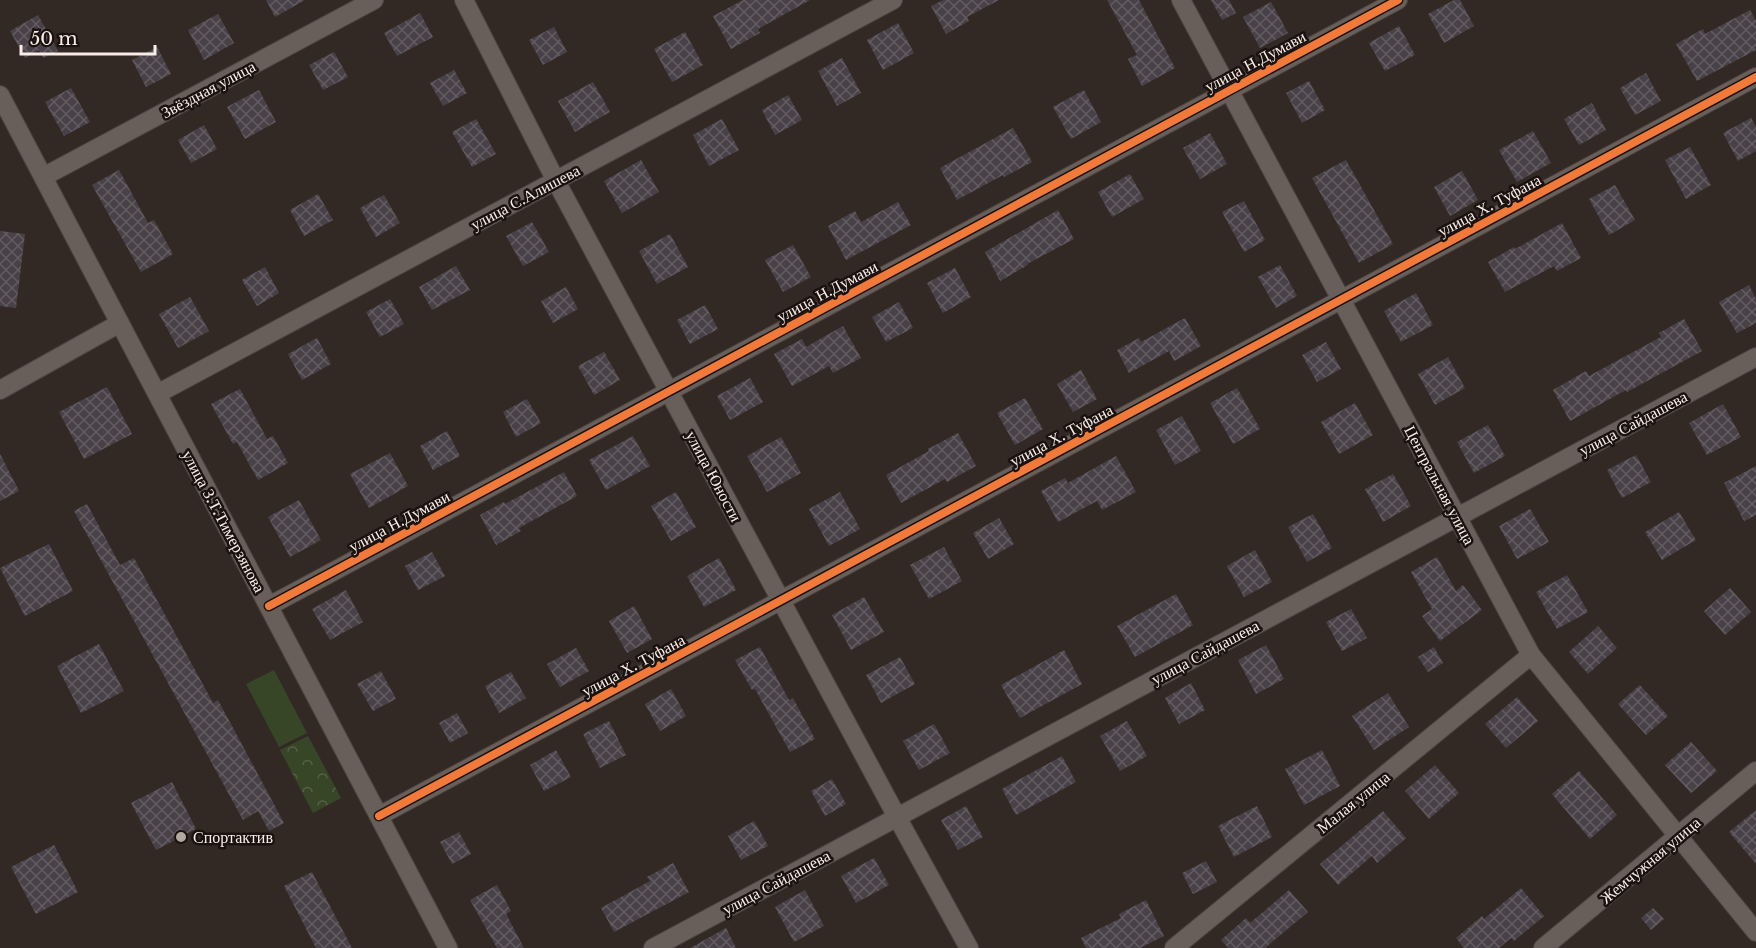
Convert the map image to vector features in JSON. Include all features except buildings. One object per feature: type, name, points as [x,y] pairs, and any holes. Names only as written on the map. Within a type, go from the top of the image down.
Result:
[{"type":"street","name":"Звёздная улица","points":[[43,177],[374,0]]},
{"type":"street","name":"улица Юности","points":[[464,0],[556,181],[969,948]]},
{"type":"street","name":"улица С.Алишева","points":[[158,394],[893,0]]},
{"type":"street","name":"Центральная улица","points":[[1181,0],[1532,655],[1756,932]]},
{"type":"street","name":"улица Н.Думави","points":[[268,606],[1398,0]]},
{"type":"street","name":"улица Х. Туфана","points":[[379,816],[1756,77]]},
{"type":"street","name":"улица З.Т.Тимерзянова","points":[[0,95],[448,948]]},
{"type":"street","points":[[0,390],[120,323]]},
{"type":"street","name":"улица Сайдашева","points":[[653,948],[1756,357]]},
{"type":"street","name":"Малая улица","points":[[1174,948],[1532,655]]},
{"type":"street","name":"Жемчужная улица","points":[[1544,948],[1756,771]]},
{"type":"green space","points":[[274,670],[307,733],[279,747],[246,684]]},
{"type":"green space","points":[[308,736],[341,798],[313,813],[280,750]]},
{"type":"cycle path","points":[[269,606],[1398,0]]},
{"type":"cycle path","points":[[379,816],[1756,77]]},
{"type":"place","name":"Спортактив","points":[[181,837]]}]
